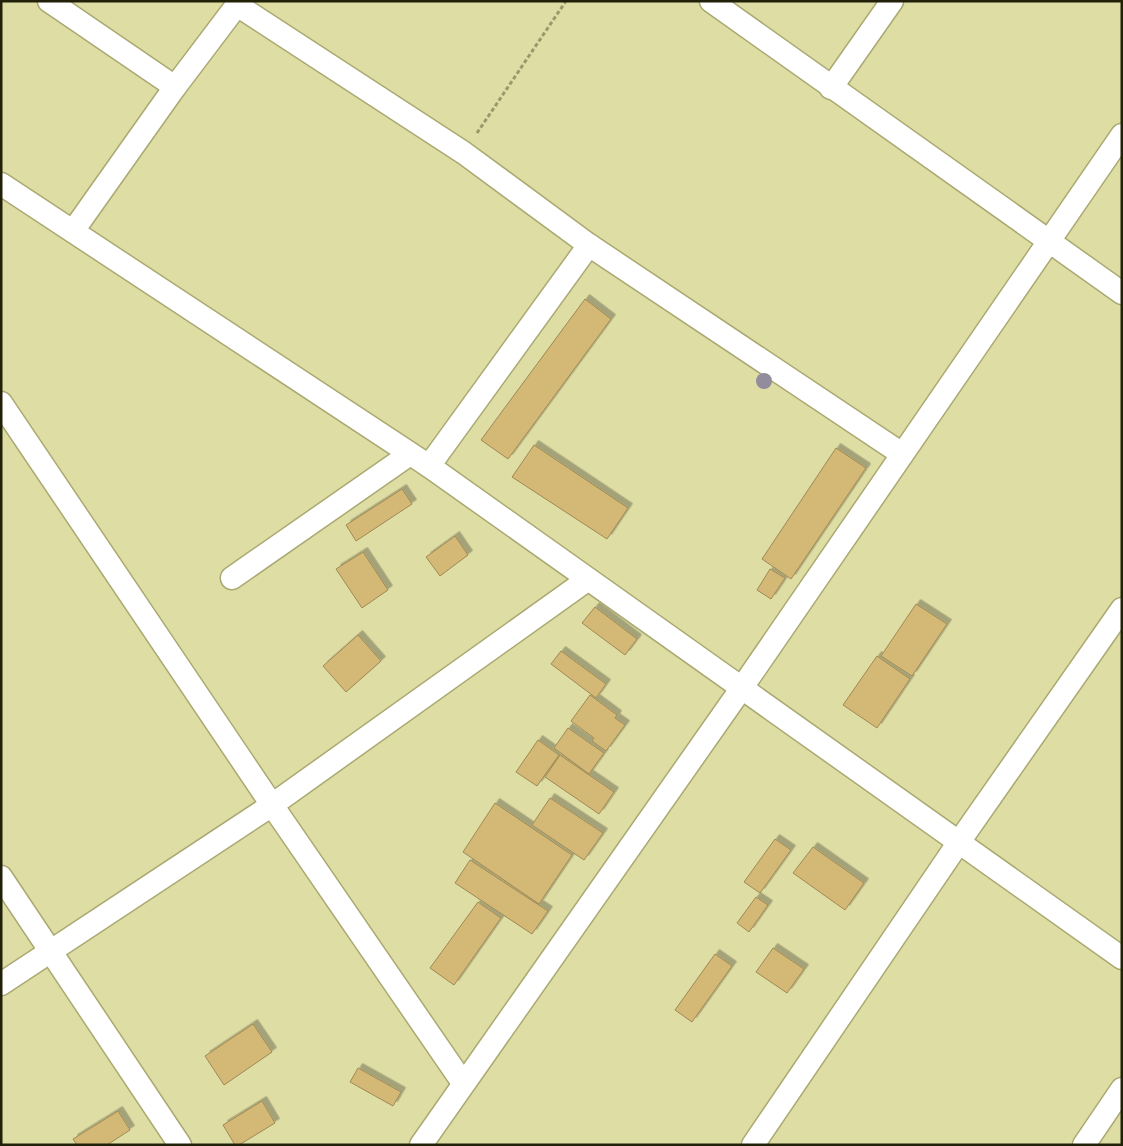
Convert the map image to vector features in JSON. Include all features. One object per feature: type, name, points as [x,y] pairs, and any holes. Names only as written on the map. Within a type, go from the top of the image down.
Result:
[{"type":"street","points":[[50,1],[175,87]]},
{"type":"street","points":[[712,1],[831,88],[1122,293]]},
{"type":"street","points":[[831,88],[892,1]]},
{"type":"street","points":[[73,231],[175,87],[238,3],[464,152],[589,245],[902,454]]},
{"type":"street","points":[[421,1145],[741,689],[1122,136]]},
{"type":"street","points":[[1,184],[419,460],[1122,958]]},
{"type":"street","points":[[232,578],[419,460],[589,245]]},
{"type":"street","points":[[1,403],[272,805],[463,1083]]},
{"type":"street","points":[[1,984],[272,805],[588,580]]},
{"type":"street","points":[[753,1145],[959,842],[1122,609]]},
{"type":"street","points":[[1,877],[180,1145]]},
{"type":"street","points":[[1084,1145],[1122,1089]]},
{"type":"path","points":[[464,152],[566,1]]},
{"type":"building","points":[[585,299],[611,319],[508,459],[481,440]]},
{"type":"building","points":[[534,445],[628,508],[607,539],[512,477]]},
{"type":"building","points":[[836,448],[866,468],[791,579],[762,559]]},
{"type":"building","points":[[402,489],[412,504],[356,541],[346,525]]},
{"type":"building","points":[[455,536],[468,555],[440,576],[426,557]]},
{"type":"building","points":[[363,552],[388,590],[362,608],[336,569]]},
{"type":"building","points":[[770,569],[785,578],[771,599],[757,590]]},
{"type":"building","points":[[916,604],[947,624],[912,676],[881,656]]},
{"type":"building","points":[[595,607],[637,639],[625,655],[582,623]]},
{"type":"building","points":[[358,635],[381,661],[346,692],[323,666]]},
{"type":"building","points":[[561,651],[606,684],[596,698],[551,664]]},
{"type":"building","points":[[877,656],[910,679],[877,728],[843,705]]},
{"type":"building","points":[[590,695],[617,715],[615,718],[625,725],[606,751],[592,741],[594,738],[571,721]]},
{"type":"building","points":[[568,728],[604,753],[589,774],[554,748]]},
{"type":"building","points":[[538,740],[559,755],[537,786],[516,772]]},
{"type":"building","points":[[560,755],[614,792],[599,814],[545,777]]},
{"type":"building","points":[[550,798],[603,833],[584,860],[532,825]]},
{"type":"building","points":[[495,803],[572,855],[539,904],[463,852]]},
{"type":"building","points":[[775,839],[791,850],[760,893],[744,882]]},
{"type":"building","points":[[813,847],[864,883],[845,910],[793,873]]},
{"type":"building","points":[[470,860],[548,911],[532,934],[455,883]]},
{"type":"building","points":[[756,897],[768,905],[749,932],[737,923]]},
{"type":"building","points":[[478,902],[501,918],[454,985],[430,968]]},
{"type":"building","points":[[773,948],[804,969],[787,993],[756,972]]},
{"type":"building","points":[[715,954],[732,966],[692,1022],[675,1010]]},
{"type":"building","points":[[253,1024],[272,1052],[224,1085],[205,1056]]},
{"type":"building","points":[[358,1068],[401,1092],[393,1106],[350,1082]]},
{"type":"building","points":[[262,1101],[275,1123],[239,1145],[235,1145],[223,1125]]},
{"type":"building","points":[[118,1111],[130,1130],[107,1145],[77,1145],[73,1139]]}]
